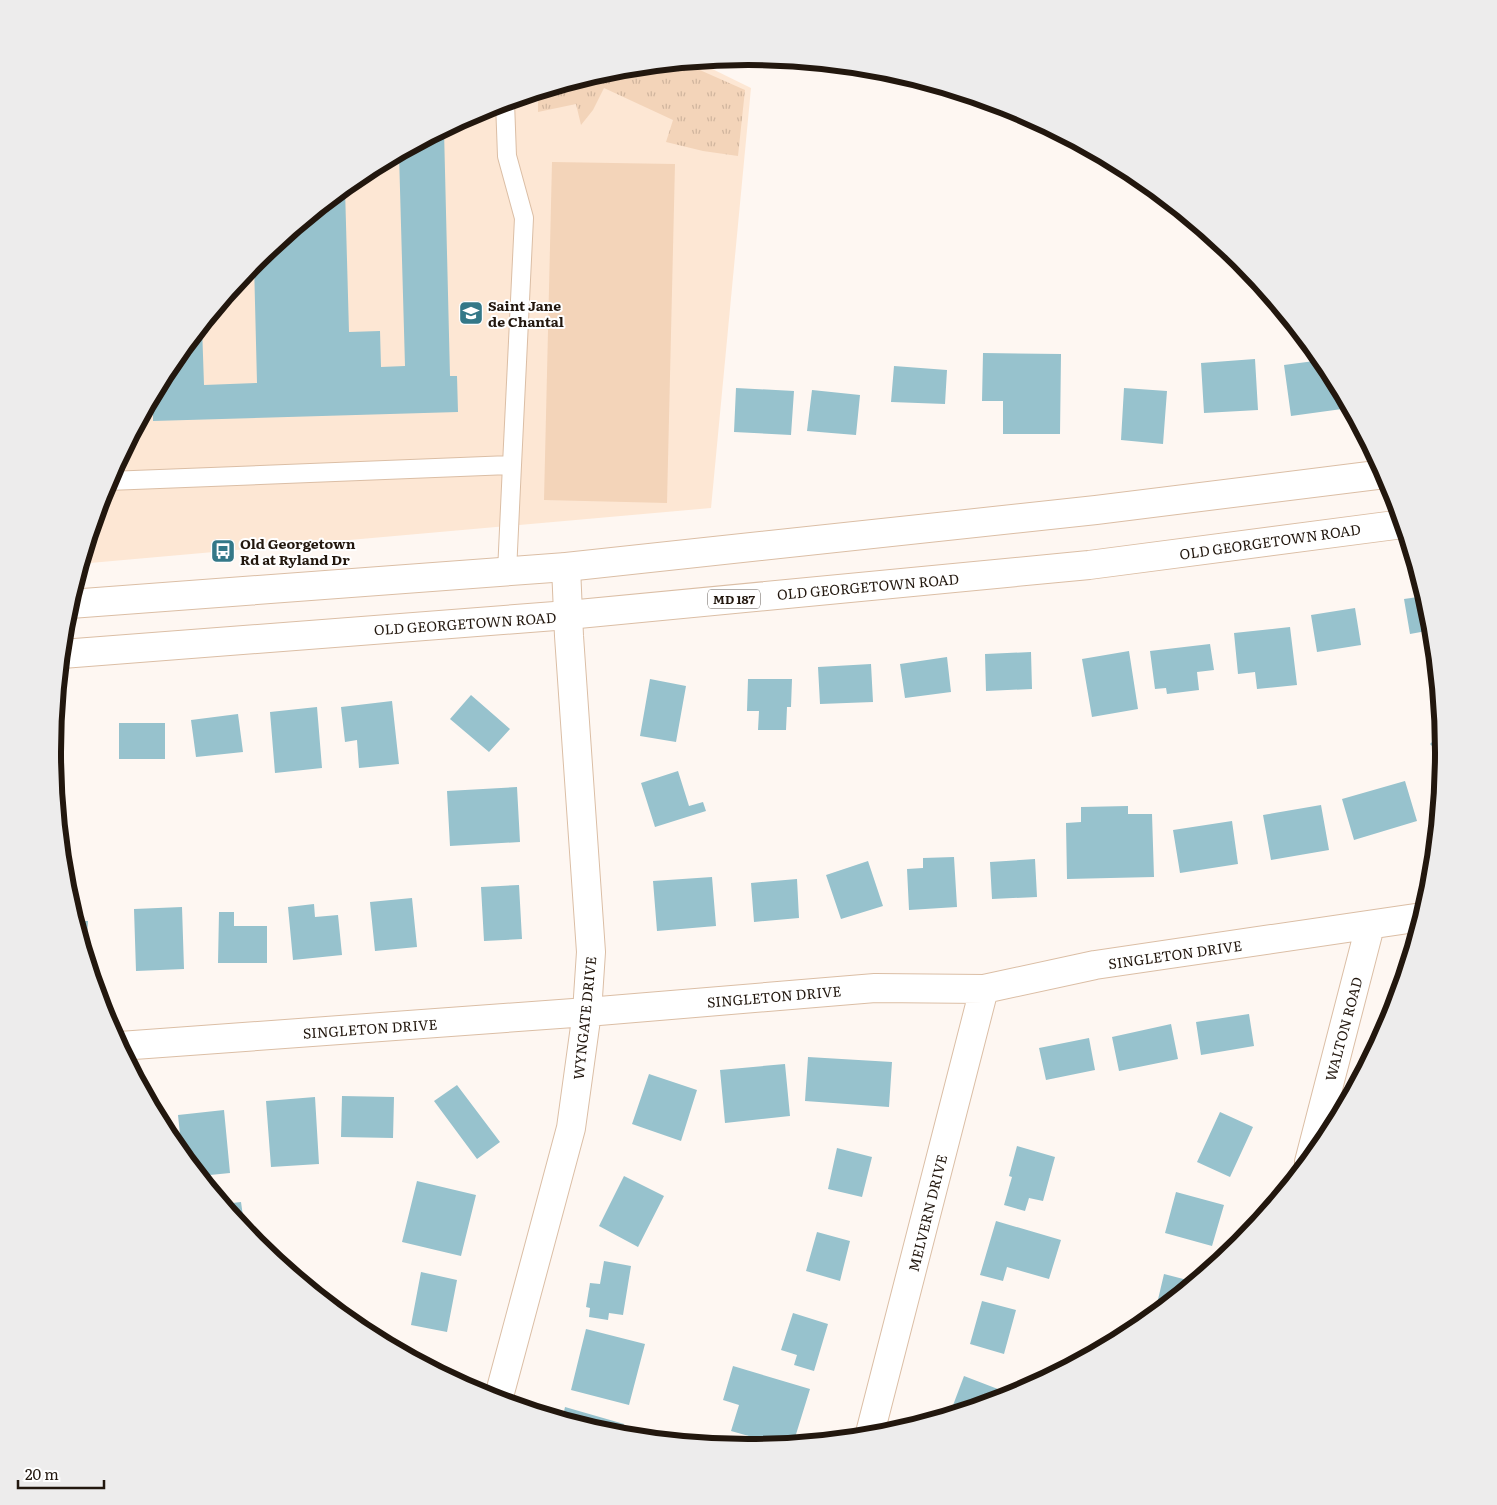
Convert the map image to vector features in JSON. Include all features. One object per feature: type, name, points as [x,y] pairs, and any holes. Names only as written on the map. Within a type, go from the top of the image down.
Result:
[{"type":"street","points":[[78,603],[566,567],[1086,511],[1376,475]]},
{"type":"street","name":"OLD GEORGETOWN ROAD","points":[[68,653],[568,614],[1089,565],[1396,525]]},
{"type":"street","name":"WYNGATE DRIVE","points":[[500,1392],[571,1128],[587,1012],[591,952],[566,567]]},
{"type":"street","name":"SINGLETON DRIVE","points":[[127,1045],[587,1012],[876,988],[984,989],[1095,965],[1415,918]]},
{"type":"street","name":"WALTON ROAD","points":[[1314,1142],[1370,926]]},
{"type":"street","name":"MELVERN DRIVE","points":[[871,1429],[984,989]]},
{"type":"lane","points":[[505,111],[507,156],[524,218],[507,572]]},
{"type":"lane","points":[[118,481],[512,465]]},
{"type":"shaded area","name":"Saint Jane de Chantal","points":[[708,67],[751,88],[711,508],[90,563],[98,532],[132,449],[153,409],[177,371],[203,334],[232,299],[295,236],[330,207],[405,157],[445,136],[528,102],[571,89],[614,78],[659,71]]},
{"type":"green space","points":[[695,68],[745,90],[738,156],[703,151],[666,142],[673,120],[604,88],[593,110],[581,125],[576,104],[538,112],[538,99],[614,78],[659,71]]},
{"type":"green space","points":[[552,162],[675,164],[667,503],[544,500]]},
{"type":"building","points":[[444,136],[450,376],[457,376],[458,412],[153,421],[153,409],[202,335],[204,385],[257,383],[254,276],[295,236],[345,196],[349,332],[380,331],[381,367],[405,366],[399,161]]},
{"type":"building","points":[[983,353],[1061,354],[1060,434],[1003,434],[1003,401],[982,401]]},
{"type":"building","points":[[1255,359],[1258,410],[1204,413],[1201,363]]},
{"type":"building","points":[[1313,361],[1341,405],[1342,409],[1291,416],[1284,365]]},
{"type":"building","points":[[894,366],[947,370],[945,404],[891,402]]},
{"type":"building","points":[[736,388],[794,391],[791,435],[734,432]]},
{"type":"building","points":[[1124,388],[1167,391],[1163,444],[1121,440]]},
{"type":"building","points":[[812,390],[860,395],[856,435],[807,431]]},
{"type":"building","points":[[1418,597],[1425,631],[1410,634],[1404,599]]},
{"type":"building","points":[[1355,608],[1361,645],[1317,652],[1311,615]]},
{"type":"building","points":[[1290,627],[1297,685],[1257,689],[1255,672],[1238,674],[1234,633]]},
{"type":"building","points":[[1210,644],[1214,670],[1197,672],[1199,690],[1167,694],[1166,688],[1155,689],[1150,651]]},
{"type":"building","points":[[1129,651],[1138,709],[1092,717],[1082,659]]},
{"type":"building","points":[[1031,652],[1032,689],[986,691],[985,654]]},
{"type":"building","points":[[947,657],[951,692],[905,698],[900,664]]},
{"type":"building","points":[[871,664],[873,702],[820,704],[818,667]]},
{"type":"building","points":[[650,679],[686,686],[676,742],[640,736]]},
{"type":"building","points":[[748,679],[792,679],[791,707],[787,707],[786,730],[758,730],[759,711],[747,711]]},
{"type":"building","points":[[471,695],[510,729],[489,752],[450,719]]},
{"type":"building","points":[[392,701],[399,764],[359,768],[357,740],[345,742],[341,707]]},
{"type":"building","points":[[317,707],[322,768],[275,773],[270,712]]},
{"type":"building","points":[[238,714],[243,752],[196,757],[191,720]]},
{"type":"building","points":[[119,723],[165,723],[165,759],[119,759]]},
{"type":"building","points":[[1435,739],[1436,750],[1430,744]]},
{"type":"building","points":[[678,771],[689,806],[703,802],[706,811],[655,827],[641,783]]},
{"type":"building","points":[[1405,781],[1417,821],[1354,840],[1342,799]]},
{"type":"building","points":[[517,787],[520,842],[450,846],[447,791]]},
{"type":"building","points":[[1321,805],[1329,850],[1271,860],[1263,815]]},
{"type":"building","points":[[1128,806],[1128,814],[1152,814],[1154,877],[1067,879],[1066,823],[1081,822],[1081,807]]},
{"type":"building","points":[[1232,821],[1238,864],[1180,873],[1173,830]]},
{"type":"building","points":[[954,857],[957,907],[909,910],[907,869],[923,868],[923,858]]},
{"type":"building","points":[[1035,859],[1037,897],[992,899],[990,862]]},
{"type":"building","points":[[868,861],[883,906],[841,919],[826,875]]},
{"type":"building","points":[[712,877],[716,926],[657,931],[653,881]]},
{"type":"building","points":[[797,879],[799,918],[754,922],[751,883]]},
{"type":"building","points":[[519,885],[522,939],[484,941],[481,887]]},
{"type":"building","points":[[412,898],[417,947],[375,951],[370,902]]},
{"type":"building","points":[[314,904],[315,917],[338,915],[342,955],[293,960],[288,907]]},
{"type":"building","points":[[182,907],[184,969],[136,971],[134,909]]},
{"type":"building","points":[[219,912],[234,912],[234,926],[267,926],[267,963],[218,963]]},
{"type":"building","points":[[83,921],[88,921],[87,937]]},
{"type":"building","points":[[1249,1014],[1254,1046],[1201,1055],[1196,1022]]},
{"type":"building","points":[[1171,1024],[1178,1059],[1119,1071],[1112,1037]]},
{"type":"building","points":[[1089,1038],[1095,1070],[1046,1080],[1039,1048]]},
{"type":"building","points":[[808,1057],[892,1062],[889,1107],[805,1101]]},
{"type":"building","points":[[785,1064],[790,1116],[725,1123],[720,1070]]},
{"type":"building","points":[[649,1074],[697,1090],[681,1141],[632,1124]]},
{"type":"building","points":[[457,1085],[500,1142],[477,1159],[434,1101]]},
{"type":"building","points":[[342,1096],[394,1097],[393,1138],[341,1137]]},
{"type":"building","points":[[315,1097],[319,1164],[271,1167],[266,1101]]},
{"type":"building","points":[[224,1110],[230,1173],[207,1175],[180,1139],[178,1115]]},
{"type":"building","points":[[1220,1112],[1253,1127],[1230,1177],[1197,1162]]},
{"type":"building","points":[[1017,1146],[1055,1157],[1043,1201],[1029,1198],[1025,1211],[1004,1205],[1012,1177],[1009,1176]]},
{"type":"building","points":[[837,1148],[872,1157],[862,1197],[828,1189]]},
{"type":"building","points":[[624,1176],[664,1196],[638,1247],[599,1226]]},
{"type":"building","points":[[417,1181],[476,1195],[461,1256],[402,1242]]},
{"type":"building","points":[[1176,1192],[1224,1205],[1212,1246],[1165,1233]]},
{"type":"building","points":[[241,1202],[243,1218],[232,1206],[230,1203]]},
{"type":"building","points":[[996,1221],[1061,1240],[1049,1279],[1007,1267],[1003,1281],[980,1275]]},
{"type":"building","points":[[817,1232],[850,1241],[840,1281],[806,1271]]},
{"type":"building","points":[[604,1261],[631,1266],[623,1315],[609,1313],[608,1320],[589,1317],[590,1308],[586,1307],[590,1283],[600,1284]]},
{"type":"building","points":[[421,1272],[457,1280],[447,1332],[411,1325]]},
{"type":"building","points":[[1164,1274],[1188,1280],[1167,1298],[1157,1305]]},
{"type":"building","points":[[982,1301],[1016,1310],[1004,1354],[970,1344]]},
{"type":"building","points":[[793,1313],[828,1324],[814,1371],[794,1365],[797,1355],[781,1350]]},
{"type":"building","points":[[586,1329],[645,1344],[629,1405],[571,1390]]},
{"type":"building","points":[[416,1354],[443,1366],[442,1368]]},
{"type":"building","points":[[733,1366],[810,1389],[795,1438],[761,1439],[731,1431],[739,1405],[723,1400]]},
{"type":"building","points":[[964,1376],[1002,1391],[969,1403],[952,1408]]},
{"type":"building","points":[[565,1407],[624,1424],[623,1428],[614,1427],[563,1414]]},
{"type":"place","name":"Saint Jane de Chantal","points":[[471,313]]},
{"type":"place","name":"Old Georgetown Rd at Ryland Dr","points":[[223,551]]}]
